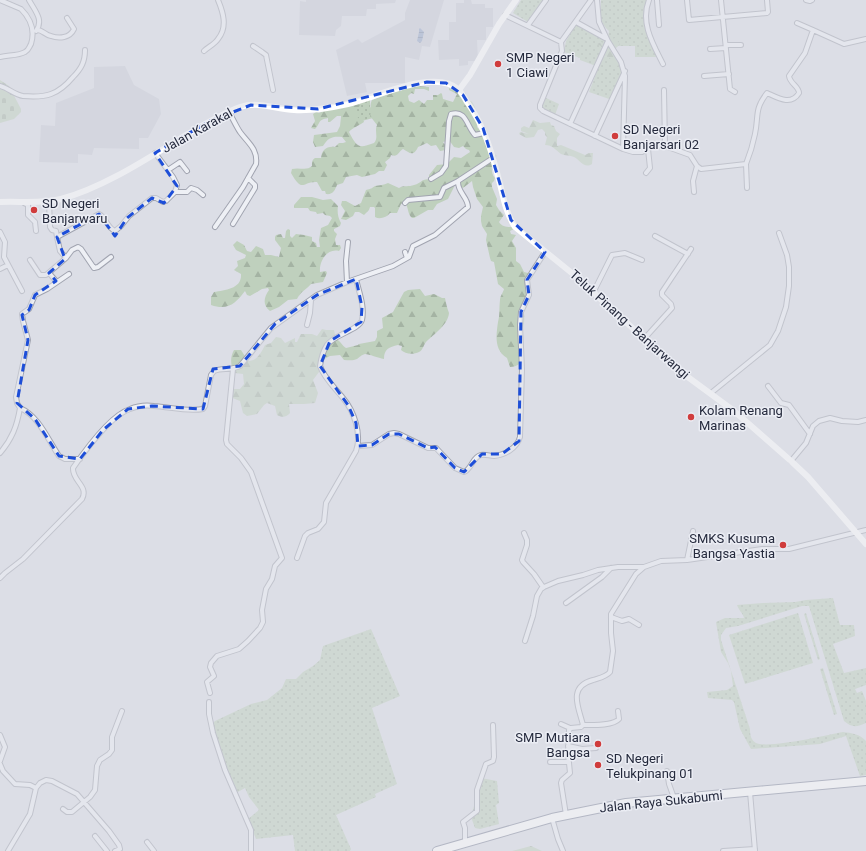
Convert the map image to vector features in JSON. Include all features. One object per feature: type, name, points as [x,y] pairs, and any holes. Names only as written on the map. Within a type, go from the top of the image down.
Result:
[{"type":"highway","name":"Jalan Raya Sukabumi","points":[[436,851],[453,849],[465,842],[552,818],[626,803],[866,781]]},
{"type":"main road","points":[[459,90],[505,15],[516,0]]},
{"type":"main road","name":"Jalan Karakal","points":[[0,202],[49,201],[61,199],[94,186],[113,178],[210,121],[243,106],[256,105],[294,110],[318,109],[348,104],[427,82],[446,82],[459,90]]},
{"type":"main road","name":"Teluk Pinang - Banjarwangi","points":[[459,90],[478,118],[493,158],[511,220],[518,230],[594,292],[681,372],[734,410],[791,461],[808,477],[866,544]]},
{"type":"street","points":[[0,0],[23,11],[30,21],[33,35]]},
{"type":"street","points":[[0,57],[17,55],[28,50],[33,35],[40,23],[40,20],[29,0]]},
{"type":"street","points":[[204,51],[218,39],[222,30],[224,17],[218,0]]},
{"type":"street","points":[[528,25],[546,0]]},
{"type":"street","points":[[591,0],[561,42],[562,51],[540,107],[543,111],[623,149],[638,152],[655,145],[665,146],[690,155],[697,166],[703,169],[746,164]]},
{"type":"street","points":[[597,0],[599,22],[607,40],[621,62],[626,82],[623,149]]},
{"type":"street","points":[[649,0],[646,10],[646,26],[663,64]]},
{"type":"street","points":[[657,0],[659,25]]},
{"type":"street","points":[[687,0],[688,19],[690,20],[767,13],[767,0]]},
{"type":"street","points":[[721,0],[730,89],[735,92]]},
{"type":"street","points":[[806,0],[812,0]]},
{"type":"street","points":[[505,15],[561,42]]},
{"type":"street","points":[[37,30],[43,31],[52,37],[68,36],[74,30],[67,18]]},
{"type":"street","points":[[576,22],[607,40]]},
{"type":"street","points":[[797,23],[844,44],[866,40]]},
{"type":"street","points":[[747,188],[746,164],[755,134],[760,102],[767,93],[788,101],[794,99],[799,93],[791,82],[789,76],[805,53],[813,30]]},
{"type":"street","points":[[570,124],[607,40]]},
{"type":"street","points":[[710,49],[741,45]]},
{"type":"street","points":[[253,46],[266,56],[273,90]]},
{"type":"street","points":[[0,86],[5,87],[16,94],[24,96],[46,96],[55,93],[64,87],[81,68],[85,57],[85,50]]},
{"type":"street","points":[[595,136],[624,71]]},
{"type":"street","points":[[704,76],[729,74]]},
{"type":"street","points":[[664,90],[665,146]]},
{"type":"street","points":[[215,227],[243,187],[256,164],[256,154],[251,144],[240,132],[229,112]]},
{"type":"street","points":[[431,179],[440,173],[446,166],[449,121],[451,114],[456,113],[463,116],[475,135],[484,133]]},
{"type":"street","points":[[646,173],[650,168],[648,149]]},
{"type":"street","points":[[57,237],[98,214],[102,215],[111,230],[115,232],[122,226],[129,216],[152,198],[156,198],[164,202],[175,192],[177,184],[155,153]]},
{"type":"street","points":[[405,203],[408,200],[440,197],[444,188],[493,158]]},
{"type":"street","points":[[168,170],[180,162],[187,172]]},
{"type":"street","points":[[694,192],[692,181],[697,166]]},
{"type":"street","points":[[233,224],[255,188],[255,185],[248,178]]},
{"type":"street","points":[[0,578],[23,559],[82,499],[84,494],[83,489],[72,473],[73,468],[103,430],[120,415],[128,409],[152,406],[176,409],[203,409],[205,406],[211,375],[214,371],[217,369],[233,369],[243,364],[260,340],[271,328],[318,295],[347,282],[393,266],[407,258],[410,255],[413,246],[438,233],[468,207],[468,204],[459,189],[458,180]]},
{"type":"street","points":[[175,192],[187,192],[191,188],[194,188],[203,195]]},
{"type":"street","points":[[49,201],[51,228],[56,231],[60,251],[66,258]]},
{"type":"street","points":[[23,202],[28,206],[28,215],[34,222],[36,232]]},
{"type":"street","points":[[0,232],[5,242],[3,255],[22,290]]},
{"type":"street","points":[[711,393],[770,345],[778,331],[786,308],[789,286],[789,267],[787,255],[779,233]]},
{"type":"street","points":[[655,236],[688,254]]},
{"type":"street","points":[[347,282],[346,260],[348,242]]},
{"type":"street","points":[[30,260],[40,275],[44,276],[66,258],[72,250],[78,247],[94,268],[98,267],[111,257]]},
{"type":"street","points":[[644,339],[672,308],[672,304],[662,295],[662,292],[691,249]]},
{"type":"street","points":[[405,252],[407,258]]},
{"type":"street","points":[[358,446],[372,446],[389,434],[399,434],[428,448],[436,448],[455,468],[464,472],[468,471],[476,458],[480,455],[494,456],[502,454],[516,446],[520,437],[522,369],[520,324],[521,312],[529,294],[527,280],[545,252]]},
{"type":"street","points":[[594,292],[612,255],[625,253],[642,260]]},
{"type":"street","points":[[0,269],[8,265]]},
{"type":"street","points":[[49,273],[56,281]]},
{"type":"street","points":[[69,274],[35,295],[30,309],[22,315],[28,340],[16,396],[17,403],[20,408],[32,416],[59,456],[65,459],[80,459]]},
{"type":"street","points":[[297,558],[307,534],[318,528],[324,522],[326,503],[358,446],[357,429],[348,405],[323,373],[320,366],[324,350],[330,341],[357,326],[361,322],[362,307],[356,279]]},
{"type":"street","points":[[307,326],[310,318],[311,300]]},
{"type":"street","points":[[210,694],[207,682],[214,676],[210,667],[213,661],[220,654],[237,650],[253,637],[262,625],[262,610],[266,589],[272,579],[275,566],[282,558],[251,472],[226,440],[233,369]]},
{"type":"street","points":[[768,386],[782,403],[789,404],[810,434]]},
{"type":"street","points":[[0,453],[12,437],[19,417],[20,408]]},
{"type":"street","points":[[791,461],[806,443],[816,423],[826,418],[858,422],[866,420]]},
{"type":"street","points":[[525,641],[538,596],[543,587],[558,581],[611,567],[644,567],[661,561],[687,560],[762,549],[789,550],[866,530]]},
{"type":"street","points":[[687,560],[693,531]]},
{"type":"street","points":[[524,533],[527,540],[522,560],[543,587]]},
{"type":"street","points":[[566,603],[602,576],[611,567]]},
{"type":"street","points":[[583,725],[577,704],[577,694],[585,683],[602,677],[610,672],[613,651],[610,632],[612,612],[636,574],[644,567]]},
{"type":"street","points":[[611,617],[622,621],[629,619],[639,625]]},
{"type":"street","points":[[209,702],[212,733],[225,770],[251,830],[251,851]]},
{"type":"street","points":[[63,808],[67,812],[72,812],[95,790],[96,769],[98,762],[112,750],[112,737],[122,711]]},
{"type":"street","points":[[561,724],[570,728],[583,725],[598,725],[615,722],[619,719],[618,711]]},
{"type":"street","points":[[465,842],[465,828],[463,822],[477,811],[477,790],[486,764],[493,760],[494,757],[493,725]]},
{"type":"street","points":[[566,815],[561,783],[563,779],[570,774],[568,746],[570,728]]},
{"type":"street","points":[[0,735],[6,747],[0,763],[3,771],[15,784],[30,785],[36,788]]},
{"type":"street","points":[[568,746],[582,749],[596,748]]},
{"type":"street","points":[[550,762],[569,762]]},
{"type":"street","points":[[667,771],[669,784],[674,798]]},
{"type":"street","points":[[8,851],[30,814],[36,788],[42,781],[49,780],[78,794],[119,845],[120,848],[115,851]]},
{"type":"street","points":[[723,851],[755,850],[750,791]]},
{"type":"street","points":[[552,818],[563,851]]},
{"type":"street","points":[[95,836],[107,851]]},
{"type":"street","points":[[147,842],[154,851]]},
{"type":"highlighted area","points":[[427,82],[446,83],[463,95],[483,128],[511,220],[545,252],[527,280],[529,295],[521,312],[519,441],[502,454],[482,454],[464,472],[455,468],[435,447],[428,448],[399,434],[389,434],[372,445],[358,446],[356,423],[348,405],[320,366],[330,341],[361,322],[362,307],[356,279],[317,295],[275,324],[240,366],[213,369],[203,409],[152,406],[128,409],[103,430],[80,459],[59,456],[35,419],[17,403],[28,340],[22,315],[29,310],[35,295],[56,281],[49,273],[65,259],[57,237],[99,214],[115,236],[127,218],[152,198],[164,203],[177,186],[155,153],[210,121],[251,105],[318,109]]},
{"type":"shaded area","points":[[306,0],[396,0],[395,3],[376,4],[376,9],[367,9],[366,16],[342,16],[341,26],[336,30],[335,36],[299,35],[300,1],[306,2]]},
{"type":"shaded area","points":[[410,0],[444,0],[430,47],[422,46],[419,60],[405,57],[405,83],[365,83],[367,92],[347,96],[336,50],[358,39],[362,43],[405,20],[405,13]]},
{"type":"shaded area","points":[[464,0],[471,0],[472,4],[485,4],[485,8],[493,8],[493,27],[486,27],[486,40],[477,40],[478,61],[468,61],[468,65],[459,66],[459,59],[439,60],[438,40],[449,40],[449,22],[456,22],[456,3],[464,3]]},
{"type":"shaded area","points":[[125,66],[134,85],[159,99],[161,114],[148,138],[139,138],[139,149],[94,148],[92,155],[78,154],[78,163],[39,162],[41,125],[55,126],[56,103],[94,88],[94,67]]},
{"type":"green space","points":[[521,0],[543,0],[528,22],[513,13]]},
{"type":"green space","points":[[601,0],[648,0],[645,25],[646,30],[658,47],[657,50],[659,57],[635,57],[635,46],[609,46],[596,66],[564,52],[566,41],[576,24],[608,37],[609,31],[603,24],[601,17]]},
{"type":"green space","points":[[615,38],[620,44],[615,49],[623,62],[620,65],[613,67],[613,62],[609,57],[600,56],[601,46],[597,44],[602,42],[605,46],[609,40]]},
{"type":"green space","points":[[603,56],[614,58],[621,62],[624,66],[623,78],[612,100],[589,92]]},
{"type":"green space","points":[[0,80],[9,86],[21,109],[21,112],[14,119],[0,123]]},
{"type":"green space","points":[[418,86],[429,87],[429,91],[424,89],[415,89],[414,94],[411,93],[408,96],[409,101],[414,103],[419,100],[424,104],[427,100],[433,100],[433,95],[438,95],[441,93],[443,99],[453,102],[457,94],[449,90],[449,88],[463,95],[465,92],[466,94],[463,97],[467,102],[471,101],[476,109],[478,121],[477,127],[484,134],[484,142],[497,156],[493,158],[492,171],[495,178],[492,183],[492,187],[497,199],[496,205],[504,215],[499,222],[503,226],[512,227],[514,229],[510,231],[511,234],[516,235],[512,241],[516,248],[516,261],[520,264],[524,272],[528,273],[530,284],[528,299],[523,308],[523,340],[520,350],[524,355],[521,362],[515,366],[510,367],[507,358],[498,347],[497,332],[500,299],[504,289],[498,284],[494,262],[491,261],[490,258],[486,240],[487,234],[481,221],[483,207],[477,199],[472,181],[463,188],[461,187],[460,183],[456,183],[448,199],[437,204],[433,210],[428,210],[414,218],[410,216],[404,202],[401,204],[397,213],[390,213],[383,218],[375,217],[375,208],[370,207],[364,215],[359,212],[355,212],[353,216],[346,220],[341,219],[345,211],[341,205],[342,201],[346,201],[355,206],[361,203],[366,190],[375,186],[388,183],[399,188],[417,184],[429,179],[429,175],[437,165],[447,164],[454,157],[461,158],[470,152],[469,150],[463,146],[459,148],[454,147],[449,140],[443,142],[446,146],[446,150],[440,151],[436,145],[431,146],[427,143],[418,147],[413,153],[409,153],[403,149],[395,156],[391,155],[385,162],[387,165],[384,171],[379,171],[375,174],[362,177],[357,175],[346,177],[343,183],[337,185],[330,194],[326,194],[325,191],[322,191],[317,182],[301,185],[291,173],[292,169],[305,169],[312,166],[312,161],[315,158],[321,158],[325,149],[335,147],[339,143],[346,142],[342,137],[336,137],[329,139],[323,146],[315,147],[313,142],[314,135],[337,132],[340,126],[341,116],[337,116],[330,122],[328,122],[328,118],[322,120],[315,129],[311,128],[315,121],[313,114],[326,110],[346,109],[352,105],[362,104],[356,109],[358,118],[363,119],[364,122],[349,132],[356,144],[361,146],[369,145],[375,141],[377,125],[370,116],[372,100],[400,90]]},
{"type":"green space","points":[[544,97],[559,104],[555,115],[543,110],[541,107]]},
{"type":"green space","points":[[370,99],[370,107],[373,109],[373,118],[362,121],[332,110]]},
{"type":"green space","points":[[533,120],[540,123],[550,122],[551,125],[554,126],[556,131],[560,134],[557,138],[557,146],[561,145],[585,155],[593,153],[592,164],[584,165],[574,157],[561,154],[552,147],[545,145],[547,137],[542,129],[538,130],[534,137],[526,138],[519,134],[520,132],[529,134],[521,131],[521,128],[524,126],[529,128]]},
{"type":"green space","points":[[301,197],[312,197],[323,200],[331,199],[338,206],[338,215],[341,223],[340,226],[334,229],[334,231],[337,234],[335,239],[336,245],[340,245],[341,248],[339,251],[331,251],[327,253],[322,260],[320,272],[326,271],[327,273],[323,282],[311,284],[300,294],[297,299],[288,300],[279,307],[270,311],[267,309],[265,304],[265,298],[269,290],[268,288],[262,289],[250,296],[247,295],[245,291],[231,305],[217,307],[211,305],[211,297],[214,292],[232,288],[239,283],[241,279],[241,274],[234,270],[238,266],[237,261],[245,258],[246,255],[236,250],[233,245],[237,241],[244,245],[247,251],[251,252],[256,246],[263,249],[265,255],[279,257],[281,248],[275,240],[275,237],[276,235],[281,234],[283,238],[285,238],[286,231],[288,229],[290,230],[290,236],[292,238],[296,234],[312,237],[312,241],[316,243],[317,247],[320,247],[319,240],[321,228],[328,225],[332,218],[323,213],[317,214],[316,212],[310,211],[308,208],[294,208],[294,205]]},
{"type":"green space","points":[[420,289],[425,296],[434,294],[445,298],[449,313],[443,325],[426,342],[419,352],[414,354],[407,353],[401,350],[402,346],[398,345],[386,351],[384,359],[365,354],[352,360],[344,360],[340,355],[330,356],[324,359],[322,368],[313,380],[318,393],[315,403],[289,404],[290,413],[284,417],[277,415],[275,406],[267,403],[257,414],[247,416],[243,413],[240,401],[230,397],[231,389],[240,389],[244,384],[243,374],[235,373],[231,364],[234,350],[241,350],[248,361],[251,361],[258,356],[265,345],[271,343],[276,337],[281,338],[285,343],[295,338],[295,342],[297,342],[301,334],[312,334],[317,336],[322,329],[334,330],[336,339],[346,348],[375,341],[377,331],[383,328],[382,318],[393,312],[404,292],[408,290]]},
{"type":"green space","points":[[833,598],[840,625],[854,625],[855,636],[833,644],[844,673],[866,668],[866,685],[855,689],[857,693],[862,691],[866,701],[866,723],[852,726],[844,721],[809,606],[802,606],[738,626],[726,628],[721,635],[721,640],[750,729],[751,737],[754,742],[763,744],[785,743],[843,732],[855,734],[866,741],[866,775],[860,776],[846,736],[820,744],[751,749],[740,729],[734,702],[732,700],[708,698],[707,692],[727,690],[733,686],[731,671],[721,652],[716,622],[725,618],[744,618],[737,605],[795,602]]},
{"type":"green space","points":[[798,613],[813,663],[745,684],[729,635]]},
{"type":"green space","points":[[806,613],[820,659],[818,660],[804,614]]},
{"type":"green space","points":[[371,629],[400,696],[372,708],[397,784],[375,794],[376,797],[336,815],[351,849],[350,851],[295,851],[293,835],[256,839],[248,819],[259,810],[249,797],[245,788],[236,793],[222,763],[213,723],[251,704],[267,700],[282,688],[286,679],[296,679],[320,660],[323,646]]},
{"type":"green space","points":[[823,668],[837,714],[834,715],[820,669]]},
{"type":"green space","points":[[481,778],[497,781],[499,803],[496,805],[499,824],[480,829],[475,828],[471,817],[474,806],[476,784]]},
{"type":"green space","points":[[531,846],[542,851],[512,851]]},
{"type":"water","points":[[420,28],[424,32],[420,43],[417,41]]},
{"type":"place","name":"SMP Negeri 1 Ciawi","points":[[498,64]]},
{"type":"place","name":"SD Negeri Banjarsari 02","points":[[615,136]]},
{"type":"place","name":"SD Negeri Banjarwaru","points":[[34,210]]},
{"type":"place","name":"Kolam Renang Marinas","points":[[691,417]]},
{"type":"place","name":"SMKS Kusuma Bangsa Yastia","points":[[783,545]]},
{"type":"place","name":"SMP Mutiara Bangsa","points":[[598,744]]},
{"type":"place","name":"SD Negeri Telukpinang 01","points":[[598,765]]}]
